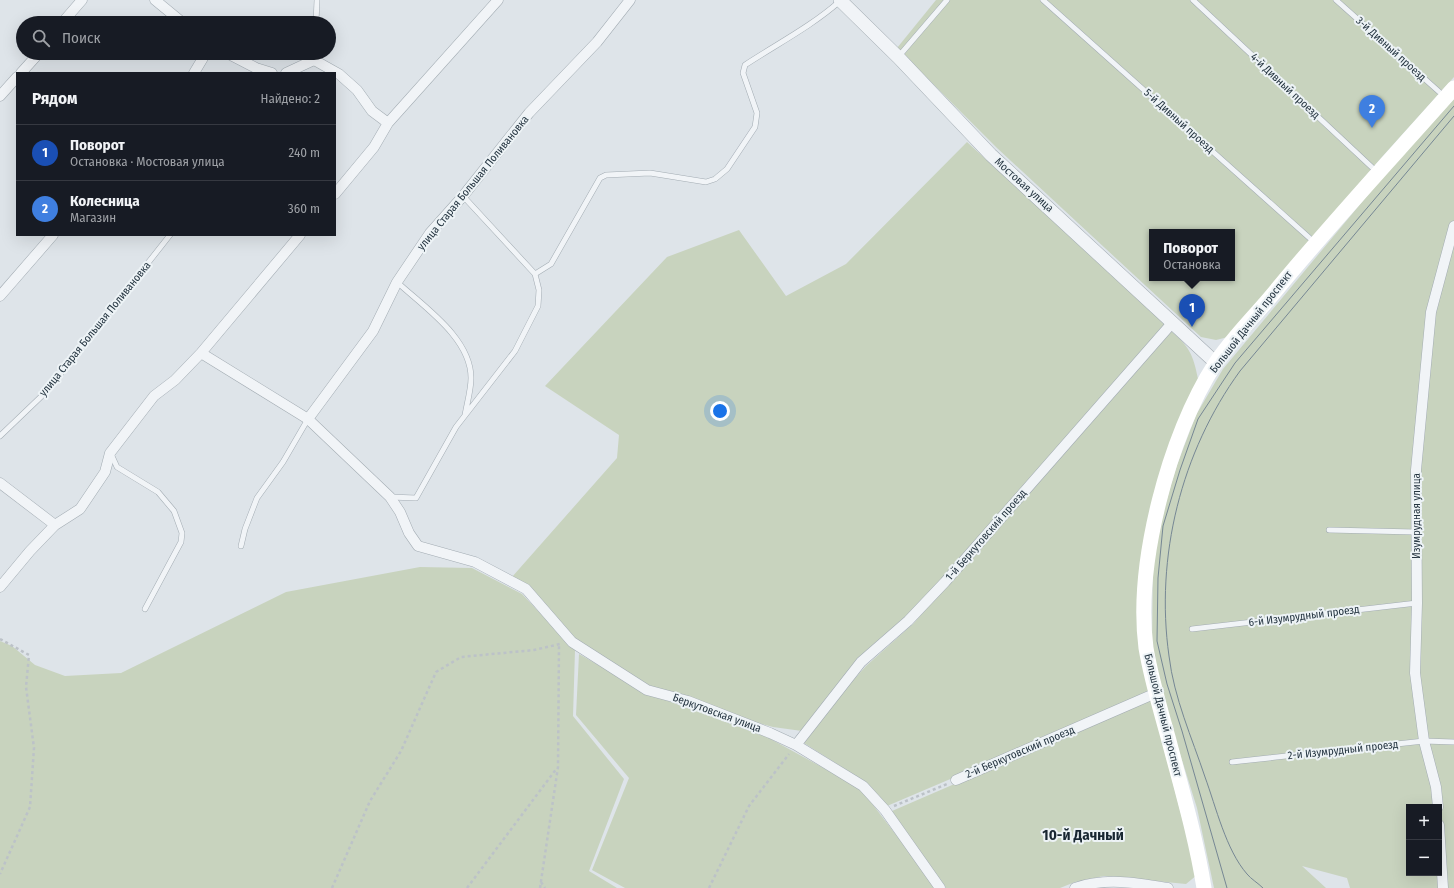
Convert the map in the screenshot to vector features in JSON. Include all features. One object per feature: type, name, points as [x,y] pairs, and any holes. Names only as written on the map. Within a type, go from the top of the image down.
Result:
[{"type":"main road","name":"Большой Дачный проспект","points":[[1204,888],[1190,817],[1156,693],[1146,647],[1145,596],[1149,557],[1157,511],[1171,460],[1186,420],[1216,363],[1315,242],[1450,93]]},
{"type":"street","points":[[68,16],[82,0]]},
{"type":"street","points":[[155,0],[174,16]]},
{"type":"street","points":[[336,193],[374,147],[388,123],[498,0]]},
{"type":"street","name":"улица Старая Большая Поливановка","points":[[308,419],[373,331],[397,282],[430,233],[463,196],[529,113],[597,42],[630,0]]},
{"type":"street","name":"Мостовая улица","points":[[840,0],[898,56],[991,155],[1216,363]]},
{"type":"street","points":[[22,72],[33,60]]},
{"type":"street","points":[[195,72],[202,60]]},
{"type":"street","points":[[240,60],[256,68],[269,72]]},
{"type":"street","points":[[288,72],[307,60]]},
{"type":"street","points":[[320,60],[339,74],[357,90],[372,111],[388,123]]},
{"type":"street","points":[[0,96],[16,78]]},
{"type":"street","name":"Изумрудная улица","points":[[1438,804],[1436,787],[1424,741],[1415,673],[1417,603],[1415,532],[1416,470],[1431,312],[1454,226]]},
{"type":"street","points":[[0,296],[52,236]]},
{"type":"street","points":[[0,587],[30,551],[55,526],[80,509],[105,472],[110,453],[154,396],[175,380],[201,353],[299,236]]},
{"type":"street","name":"1-й Беркутовский проезд","points":[[796,745],[861,662],[908,621],[945,582],[1173,322]]},
{"type":"street","points":[[201,353],[308,419],[390,497]]},
{"type":"street","points":[[0,483],[55,526]]},
{"type":"street","name":"Беркутовская улица","points":[[390,497],[400,512],[409,533],[418,546],[475,562],[526,589],[572,642],[647,690],[688,700],[770,733],[796,745],[863,786],[885,810],[940,888]]},
{"type":"street","name":"2-й Беркутовский проезд","points":[[956,780],[1156,693]]},
{"type":"street","points":[[1440,840],[1443,888]]},
{"type":"street","points":[[1075,888],[1104,882],[1144,884],[1168,888]]},
{"type":"lane","points":[[316,0],[316,16]]},
{"type":"lane","points":[[535,274],[551,264],[600,178],[606,175],[650,173],[706,182],[715,179],[727,169],[755,127],[757,113],[743,73],[744,65],[821,18],[840,0]]},
{"type":"lane","points":[[898,56],[947,0]]},
{"type":"lane","name":"5-й Дивный проезд","points":[[1043,0],[1315,242]]},
{"type":"lane","name":"4-й Дивный проезд","points":[[1193,0],[1378,173]]},
{"type":"lane","name":"3-й Дивный проезд","points":[[1336,0],[1450,93]]},
{"type":"lane","points":[[390,497],[416,498],[456,427],[515,351],[538,306],[539,290],[535,274],[463,196]]},
{"type":"lane","name":"улица Старая Большая Поливановка","points":[[0,436],[47,391],[169,236]]},
{"type":"lane","points":[[397,282],[460,342],[467,355],[471,378],[465,416]]},
{"type":"lane","points":[[241,546],[245,529],[257,498],[283,462],[308,419]]},
{"type":"lane","points":[[110,453],[117,467],[158,492],[174,511],[182,533],[180,542],[145,609]]},
{"type":"lane","points":[[1329,530],[1415,532]]},
{"type":"lane","name":"6-й Изумрудный проезд","points":[[1192,629],[1417,603]]},
{"type":"lane","name":"2-й Изумрудный проезд","points":[[1232,762],[1424,741],[1454,742]]},
{"type":"path","points":[[540,888],[558,767],[559,626]]},
{"type":"path","points":[[0,639],[29,655],[26,687],[34,748],[30,807],[0,871],[0,874]]},
{"type":"path","points":[[332,888],[370,801],[401,751],[436,672],[461,657],[534,650],[572,642]]},
{"type":"path","points":[[709,888],[749,806],[796,745]]},
{"type":"path","points":[[468,888],[558,767]]},
{"type":"path","name":"2-й Беркутовский проезд","points":[[885,810],[956,780]]},
{"type":"path","points":[[540,880],[545,888]]},
{"type":"green space","points":[[936,0],[1454,0],[1454,77],[1381,158],[1228,337],[1216,340],[1201,337],[997,148],[897,48]]},
{"type":"green space","points":[[1454,99],[1454,888],[1350,888],[1347,878],[1302,866],[1326,888],[1214,888],[1197,808],[1161,693],[1152,646],[1153,557],[1163,512],[1177,465],[1196,415],[1223,369],[1382,178]]},
{"type":"green space","points":[[967,142],[1165,323],[1164,328],[947,573],[906,616],[858,658],[802,731],[773,727],[751,721],[648,686],[576,640],[512,577],[617,458],[619,435],[545,386],[667,257],[739,230],[786,296],[846,264]]},
{"type":"green space","points":[[1170,330],[1182,341],[1189,351],[1198,379],[1151,511],[1150,694],[887,806],[867,783],[804,743],[828,708],[866,666],[914,623]]},
{"type":"green space","points":[[420,567],[472,568],[522,594],[575,650],[573,716],[624,779],[589,871],[617,888],[0,888],[0,641],[12,646],[35,665],[65,676],[121,673],[286,592]]},
{"type":"green space","points":[[579,654],[649,694],[767,737],[860,788],[937,888],[625,888],[592,870],[629,778],[576,715]]},
{"type":"green space","points":[[1151,699],[1197,875],[1186,884],[1104,876],[1075,882],[1060,888],[946,888],[892,811]]},
{"type":"tram line","points":[[1227,888],[1167,684],[1157,641],[1158,578],[1163,526],[1180,470],[1198,419],[1235,363],[1454,106]]},
{"type":"tram line","points":[[1263,888],[1250,878],[1233,853],[1227,841],[1184,718],[1171,672],[1166,619],[1166,581],[1170,544],[1177,507],[1188,471],[1202,436],[1219,402],[1240,371],[1454,116]]},
{"type":"place","name":"Колесница","points":[[1372,128]]},
{"type":"place","name":"Поворот","points":[[1192,327]]},
{"type":"district","name":"10-й Дачный","points":[[1083,835]]}]
